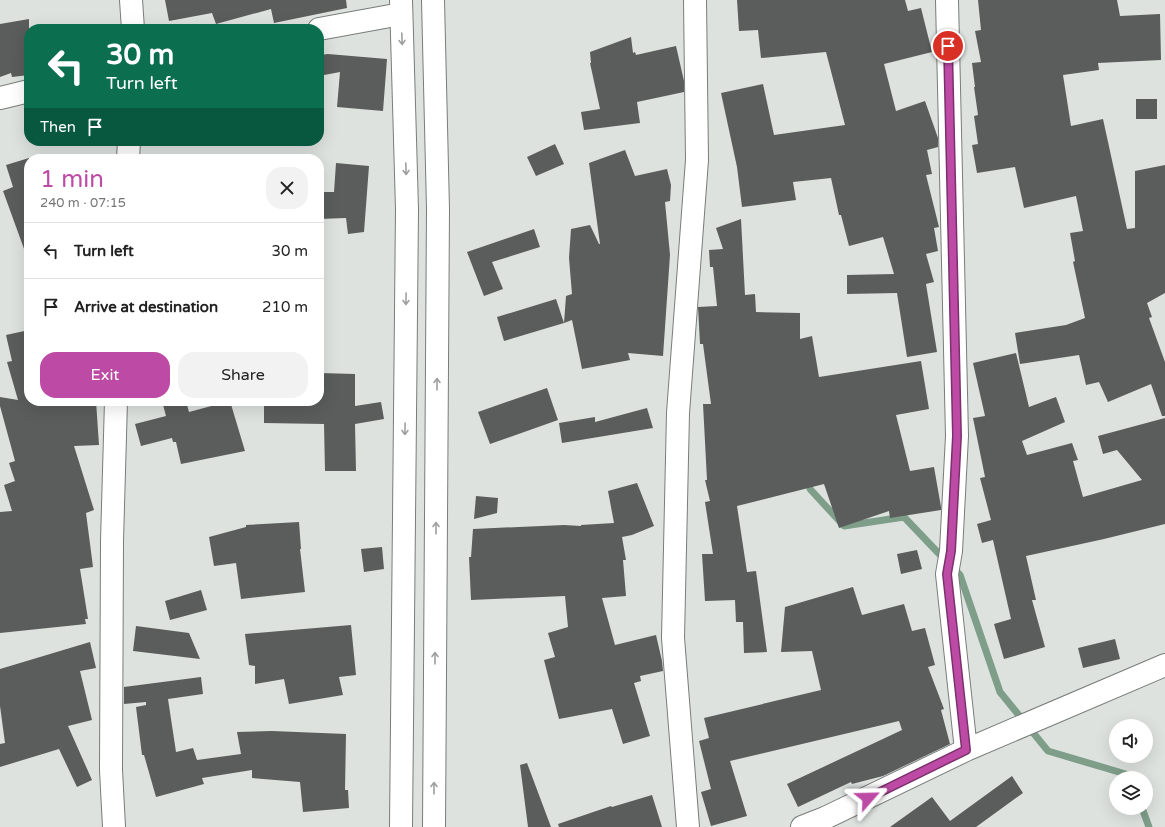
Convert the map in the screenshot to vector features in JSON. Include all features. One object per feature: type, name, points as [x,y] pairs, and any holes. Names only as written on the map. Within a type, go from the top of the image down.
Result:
[{"type":"street","points":[[131,0],[133,24]]},
{"type":"street","points":[[433,0],[438,209],[434,827]]},
{"type":"street","points":[[688,827],[673,638],[678,413],[697,160],[695,0]]},
{"type":"street","points":[[947,0],[957,436],[951,551],[947,574],[966,750]]},
{"type":"street","points":[[324,29],[401,7],[407,209],[401,827]]},
{"type":"street","points":[[0,98],[24,92]]},
{"type":"street","points":[[114,827],[111,770],[112,541],[116,406]]},
{"type":"street","points":[[802,827],[827,823],[966,750],[1165,665]]},
{"type":"building","points":[[165,0],[346,0],[347,8],[274,23],[271,9],[216,24],[212,13],[169,21]]},
{"type":"building","points":[[737,0],[905,0],[908,11],[921,8],[932,52],[884,64],[896,111],[925,101],[938,138],[938,147],[927,150],[932,174],[926,175],[939,227],[934,228],[938,251],[926,254],[934,282],[926,284],[937,352],[907,357],[897,293],[847,294],[847,275],[894,274],[883,237],[849,246],[841,215],[839,215],[831,178],[793,182],[796,200],[742,207],[737,167],[721,93],[763,84],[774,135],[845,125],[826,52],[761,58],[758,30],[739,31]]},
{"type":"building","points":[[978,0],[1117,0],[1120,16],[1160,14],[1161,60],[1098,63],[1099,70],[1063,75],[1071,126],[1103,119],[1127,229],[1135,228],[1135,171],[1165,165],[1165,293],[1147,303],[1152,317],[1149,318],[1165,362],[1165,416],[1162,416],[1151,384],[1108,402],[1099,382],[1086,385],[1079,355],[1020,364],[1015,333],[1066,325],[1085,318],[1073,262],[1075,261],[1070,233],[1083,231],[1076,196],[1024,208],[1015,167],[977,173],[972,145],[978,144],[974,116],[978,115],[972,63],[981,62],[975,31],[981,30]]},
{"type":"building","points":[[29,19],[29,24],[24,24],[24,76],[12,77],[11,73],[0,77],[0,24]]},
{"type":"building","points":[[631,37],[633,53],[635,52],[636,55],[676,46],[684,81],[684,92],[637,102],[640,123],[584,130],[581,112],[600,109],[590,63],[590,52]]},
{"type":"building","points":[[324,54],[387,59],[383,111],[337,107],[340,72],[324,75]]},
{"type":"building","points":[[1136,99],[1157,99],[1157,119],[1136,119]]},
{"type":"building","points":[[555,144],[564,164],[536,176],[527,157]]},
{"type":"building","points":[[625,150],[635,176],[667,169],[671,185],[670,201],[665,202],[670,255],[663,356],[628,353],[630,360],[582,369],[572,320],[564,323],[566,296],[572,294],[569,258],[571,229],[590,225],[600,244],[589,163]]},
{"type":"building","points":[[24,160],[24,249],[3,191],[13,187],[6,165]]},
{"type":"building","points":[[336,163],[369,166],[364,232],[348,234],[346,218],[324,219],[324,192],[334,192]]},
{"type":"building","points":[[741,219],[745,295],[755,294],[756,312],[800,313],[800,339],[812,336],[819,377],[921,361],[929,409],[896,415],[910,471],[934,467],[941,507],[941,510],[890,518],[889,511],[839,528],[824,484],[737,506],[747,572],[756,571],[767,652],[744,653],[743,622],[736,622],[735,600],[705,601],[702,554],[713,554],[705,502],[710,501],[705,480],[707,480],[703,404],[711,404],[703,344],[700,344],[698,307],[717,306],[713,267],[710,267],[709,250],[723,249],[716,228]]},
{"type":"building","points":[[534,229],[540,247],[492,262],[503,289],[484,296],[467,252]]},
{"type":"building","points":[[556,299],[564,323],[504,341],[497,317]]},
{"type":"building","points":[[24,331],[24,406],[96,406],[99,445],[74,446],[94,510],[86,513],[93,567],[80,569],[88,619],[85,619],[86,624],[0,633],[0,512],[12,511],[4,485],[15,481],[9,463],[15,461],[0,406],[0,397],[18,400],[7,362],[12,361],[6,335]]},
{"type":"building","points":[[1016,353],[1029,407],[1056,397],[1065,422],[1022,441],[1027,455],[1072,443],[1078,460],[1073,461],[1083,497],[1142,480],[1117,450],[1103,454],[1098,436],[1165,418],[1165,524],[1026,556],[1036,600],[1032,600],[1045,647],[1004,659],[994,624],[1011,619],[993,540],[982,543],[977,524],[991,520],[980,478],[985,477],[973,418],[985,416],[973,363]]},
{"type":"building","points":[[324,373],[355,374],[355,406],[381,402],[384,419],[355,424],[356,471],[325,471],[324,424],[264,423],[264,406],[324,406]]},
{"type":"building","points":[[547,388],[558,420],[490,444],[478,412]]},
{"type":"building","points":[[163,406],[187,406],[189,412],[211,406],[232,406],[245,451],[181,464],[176,442],[173,442],[172,438],[141,446],[135,424],[166,416]]},
{"type":"building","points":[[647,408],[653,428],[562,443],[559,423],[595,417],[595,422]]},
{"type":"building","points":[[637,483],[654,526],[632,535],[622,537],[626,560],[623,560],[626,596],[602,598],[615,645],[656,635],[663,671],[640,676],[641,681],[634,683],[650,736],[623,744],[612,709],[559,719],[544,660],[555,657],[548,633],[568,627],[565,596],[471,600],[469,557],[471,557],[473,529],[564,525],[581,526],[614,523],[608,491]]},
{"type":"building","points":[[476,496],[498,498],[497,513],[474,519]]},
{"type":"building","points":[[299,522],[300,549],[305,592],[241,599],[236,563],[214,566],[209,537],[246,527],[246,525]]},
{"type":"building","points":[[382,547],[384,569],[364,572],[361,549]]},
{"type":"building","points":[[917,550],[922,569],[901,574],[897,554]]},
{"type":"building","points":[[853,587],[862,615],[904,604],[912,631],[925,628],[935,665],[928,667],[944,709],[941,710],[950,744],[883,776],[852,784],[851,782],[798,807],[787,784],[902,730],[899,721],[730,761],[747,816],[711,826],[701,792],[711,789],[699,741],[709,738],[704,718],[821,690],[812,651],[781,652],[785,607]]},
{"type":"building","points":[[201,590],[207,610],[170,620],[165,601]]},
{"type":"building","points":[[351,625],[356,675],[339,677],[343,695],[289,704],[284,679],[255,684],[255,666],[249,665],[245,634]]},
{"type":"building","points":[[136,626],[189,633],[200,659],[133,651]]},
{"type":"building","points":[[1115,639],[1120,659],[1083,668],[1078,648]]},
{"type":"building","points":[[90,642],[96,668],[80,671],[92,720],[68,726],[92,780],[77,787],[59,749],[0,767],[0,744],[5,743],[0,706],[0,669]]},
{"type":"building","points":[[201,677],[203,694],[168,699],[176,752],[193,748],[197,760],[241,754],[237,732],[272,731],[346,734],[345,790],[348,790],[349,808],[303,812],[300,782],[252,778],[252,770],[202,778],[204,784],[156,797],[144,755],[142,755],[136,707],[146,705],[146,702],[124,704],[124,687]]},
{"type":"building","points":[[527,763],[551,827],[528,827],[520,765]]},
{"type":"building","points":[[1012,776],[1023,793],[976,827],[890,827],[932,797],[950,821]]},
{"type":"building","points":[[652,795],[662,827],[559,827],[558,824],[611,806],[612,807]]},
{"type":"waterway","points":[[809,479],[810,489],[844,526],[904,517],[945,560]]},
{"type":"waterway","points":[[953,567],[960,575],[1000,692],[1048,751],[1116,771]]},
{"type":"waterway","points":[[1145,815],[1149,827]]},
{"type":"route","points":[[868,798],[966,750],[947,574],[951,551],[957,436],[948,46]]}]
